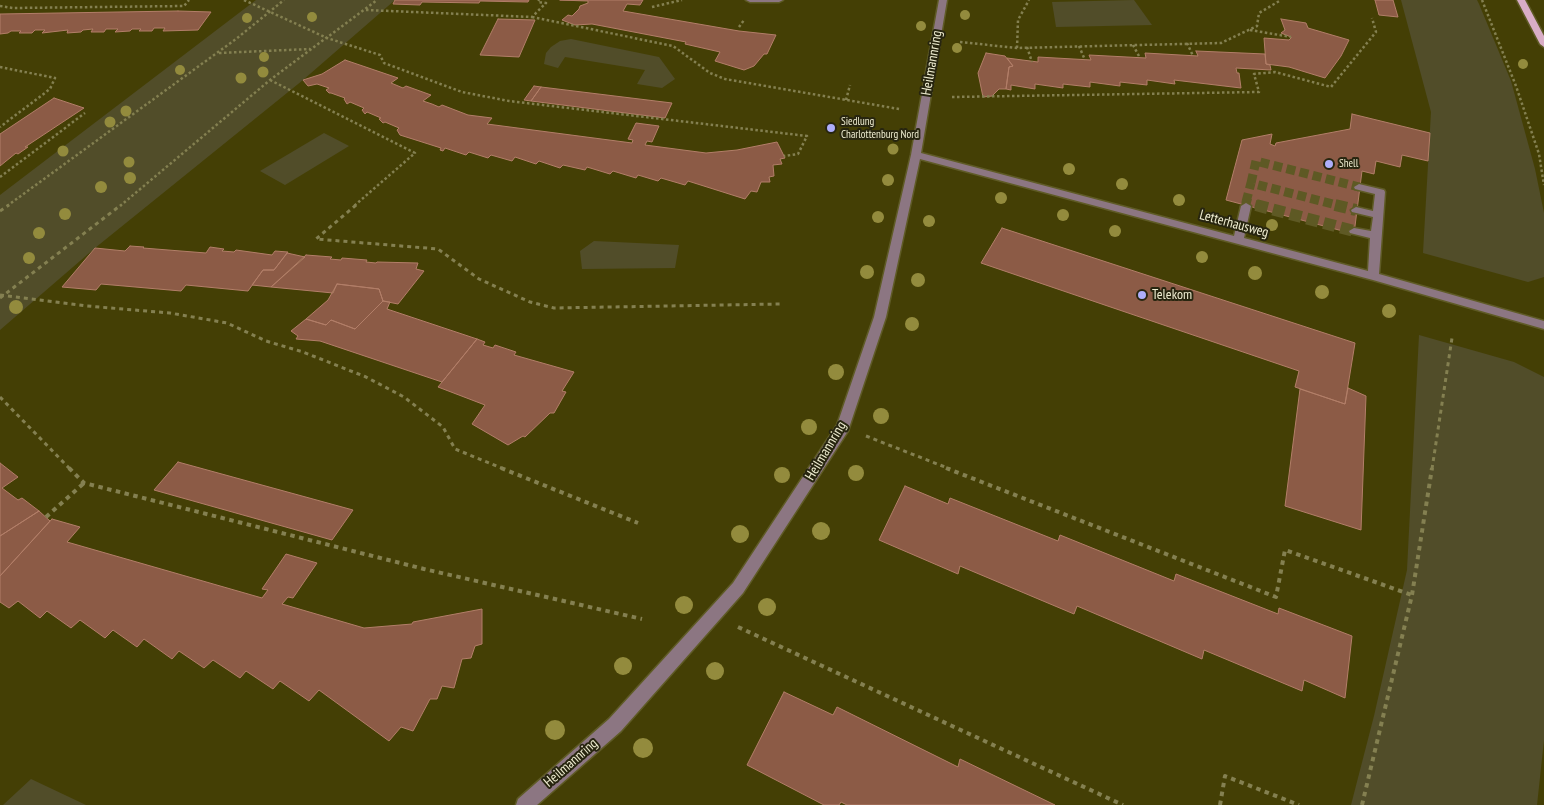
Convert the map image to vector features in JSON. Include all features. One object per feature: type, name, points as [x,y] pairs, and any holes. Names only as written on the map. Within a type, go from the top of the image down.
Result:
[{"type":"main road","points":[[1521,0],[1544,44]]},
{"type":"street","points":[[750,0],[757,2],[779,0]]},
{"type":"street","name":"Heilmannring","points":[[524,805],[614,725],[738,588],[843,427],[880,317],[916,155],[922,113],[944,0]]},
{"type":"street","name":"Letterhausweg","points":[[916,155],[1373,276],[1544,325]]},
{"type":"street","points":[[1359,187],[1380,192],[1373,276]]},
{"type":"street","points":[[1238,240],[1246,206]]},
{"type":"street","points":[[1356,210],[1378,216]]},
{"type":"street","points":[[1354,230],[1376,236]]},
{"type":"path","points":[[0,6],[12,8],[184,6],[189,0]]},
{"type":"path","points":[[244,0],[327,38],[380,55],[384,63],[462,92],[509,101],[807,136],[798,154],[784,156]]},
{"type":"path","points":[[0,211],[218,53],[284,0]]},
{"type":"path","points":[[1,296],[130,198],[270,80],[377,0]]},
{"type":"path","points":[[532,17],[546,3],[538,2],[539,0]]},
{"type":"path","points":[[652,6],[682,0]]},
{"type":"path","points":[[1017,48],[1018,20],[1029,0]]},
{"type":"path","points":[[936,39],[1017,48],[1221,43],[1257,26],[1259,14],[1281,0]]},
{"type":"path","points":[[1482,0],[1516,86],[1539,154],[1544,185]]},
{"type":"path","points":[[365,10],[532,17],[672,46],[710,73],[725,79],[922,113]]},
{"type":"path","points":[[926,94],[968,98],[1259,92],[1254,74],[1275,72],[1331,87],[1376,32],[1372,18]]},
{"type":"path","points":[[1248,30],[1291,37]]},
{"type":"path","points":[[1187,43],[1193,56]]},
{"type":"path","points":[[1133,45],[1140,58]]},
{"type":"path","points":[[1079,46],[1085,60]]},
{"type":"path","points":[[1027,47],[1032,62]]},
{"type":"path","points":[[218,53],[311,49]]},
{"type":"path","points":[[0,67],[33,72],[55,78],[50,89],[0,127]]},
{"type":"path","points":[[270,80],[415,153],[316,239],[438,249],[478,279],[530,302],[554,308],[780,304]]},
{"type":"path","points":[[846,100],[850,85]]},
{"type":"path","points":[[0,177],[85,113]]},
{"type":"path","points":[[1,296],[170,313],[227,323],[266,341],[303,352],[366,377],[404,397],[443,427],[455,449],[638,523]]},
{"type":"path","points":[[1362,805],[1412,595],[1452,338]]},
{"type":"path","points":[[0,397],[84,483],[424,569],[642,619]]},
{"type":"path","points":[[843,427],[1276,597],[1285,550],[1412,595]]},
{"type":"path","points":[[46,517],[84,483]]},
{"type":"path","points":[[714,615],[780,648],[1123,805]]},
{"type":"path","points":[[1220,805],[1225,776],[1299,805]]},
{"type":"shaded area","points":[[256,0],[395,0],[303,80],[95,248],[0,330],[0,195]]},
{"type":"shaded area","points":[[1134,0],[1152,25],[1056,27],[1052,2]]},
{"type":"shaded area","points":[[1401,0],[1477,0],[1511,81],[1535,169],[1544,213],[1544,277],[1528,282],[1423,253],[1431,112]]},
{"type":"shaded area","points":[[571,39],[659,57],[675,79],[662,88],[637,84],[645,70],[565,57],[558,68],[544,64],[546,53],[551,47],[560,41]]},
{"type":"shaded area","points":[[324,133],[349,146],[285,185],[260,171]]},
{"type":"shaded area","points":[[594,241],[679,245],[675,268],[582,269],[580,251]]},
{"type":"shaded area","points":[[1419,335],[1514,362],[1544,377],[1544,740],[1537,805],[1351,805],[1374,716],[1407,570]]},
{"type":"shaded area","points":[[31,779],[86,805],[3,805]]},
{"type":"building","points":[[395,0],[529,0],[528,2],[480,1],[479,3],[422,2],[420,5],[393,4]]},
{"type":"building","points":[[560,0],[643,0],[640,5],[627,4],[623,11],[739,31],[776,35],[767,54],[764,54],[754,66],[744,70],[715,61],[720,52],[685,44],[686,42],[592,24],[575,25],[562,20],[568,15],[572,16],[580,6],[588,3],[588,1]]},
{"type":"building","points":[[1375,0],[1393,0],[1398,17],[1379,15]]},
{"type":"building","points":[[211,12],[198,30],[163,31],[165,28],[154,28],[152,31],[132,29],[130,31],[115,32],[118,29],[106,29],[104,32],[91,32],[93,29],[81,32],[67,33],[68,30],[42,33],[45,30],[35,30],[32,33],[11,31],[0,34],[0,14]]},
{"type":"building","points":[[498,19],[535,20],[519,57],[480,55]]},
{"type":"building","points":[[1281,19],[1306,23],[1308,28],[1349,40],[1341,56],[1325,78],[1289,67],[1266,64],[1264,38],[1289,40],[1291,38],[1281,33],[1285,30]]},
{"type":"building","points":[[1196,51],[1265,54],[1266,64],[1270,65],[1271,70],[1236,68],[1237,73],[1239,73],[1241,88],[1174,80],[1175,84],[1147,80],[1147,85],[1120,82],[1120,86],[1090,82],[1090,87],[1063,84],[1063,88],[1035,84],[1035,89],[1011,85],[1011,90],[1006,89],[1009,67],[1013,66],[1007,58],[1038,62],[1038,57],[1091,60],[1089,55],[1146,58],[1145,53],[1198,56]]},
{"type":"building","points":[[986,53],[1005,56],[1013,66],[1009,67],[1006,89],[999,89],[992,96],[983,97],[978,73]]},
{"type":"building","points":[[345,60],[398,78],[391,83],[403,88],[406,86],[431,95],[423,101],[439,107],[442,105],[468,115],[492,118],[487,124],[632,143],[633,140],[628,139],[636,123],[659,126],[652,142],[647,141],[645,145],[706,153],[737,150],[777,142],[785,158],[780,159],[782,164],[773,165],[774,176],[769,177],[770,182],[761,182],[757,192],[751,191],[745,199],[688,181],[685,185],[661,178],[658,181],[638,175],[636,178],[613,171],[610,174],[587,167],[585,170],[563,165],[560,168],[539,161],[536,164],[515,157],[512,161],[491,155],[488,158],[469,152],[466,155],[445,148],[443,151],[440,150],[441,148],[400,135],[397,130],[399,128],[385,122],[383,123],[379,119],[381,118],[367,112],[365,114],[362,110],[364,108],[350,102],[347,104],[345,98],[329,93],[326,90],[329,88],[317,84],[308,86],[303,80],[322,74]]},
{"type":"building","points":[[534,86],[541,87],[531,101],[524,100]]},
{"type":"building","points":[[541,87],[672,103],[665,118],[531,101]]},
{"type":"building","points":[[54,98],[84,108],[25,147],[28,147],[18,154],[16,153],[0,166],[0,134]]},
{"type":"building","points":[[1352,114],[1430,133],[1428,161],[1402,155],[1400,167],[1376,161],[1374,174],[1362,171],[1354,234],[1226,200],[1242,140],[1272,134],[1270,144],[1275,146],[1276,143],[1350,129]]},
{"type":"building","name":"Telekom","points":[[1002,228],[1355,343],[1345,404],[1295,387],[1299,371],[981,263]]},
{"type":"building","points":[[130,246],[206,253],[210,247],[224,249],[222,251],[234,252],[236,250],[272,255],[275,251],[288,252],[274,270],[263,270],[248,291],[186,285],[181,291],[101,284],[96,290],[62,287],[95,248],[125,251]]},
{"type":"building","points":[[287,253],[305,257],[271,287],[252,285],[263,270],[274,270]]},
{"type":"building","points":[[306,255],[332,257],[330,259],[341,260],[342,258],[367,260],[366,262],[376,263],[418,263],[416,269],[424,271],[398,304],[383,301],[379,289],[337,284],[333,293],[271,287]]},
{"type":"building","points":[[337,284],[379,289],[383,301],[355,329],[331,320],[326,325],[306,319],[328,300]]},
{"type":"building","points":[[383,301],[390,302],[387,309],[477,339],[442,382],[320,341],[296,339],[298,336],[291,331],[306,319],[326,325],[331,320],[355,329]]},
{"type":"building","points":[[477,339],[485,342],[483,345],[493,348],[495,345],[516,352],[514,355],[574,372],[562,391],[566,392],[554,413],[550,413],[525,437],[523,436],[508,445],[472,424],[485,405],[438,387]]},
{"type":"building","points":[[1348,388],[1366,396],[1361,530],[1285,506],[1300,389],[1345,404]]},
{"type":"building","points":[[178,462],[353,510],[332,540],[154,490]]},
{"type":"building","points":[[0,463],[18,477],[2,488],[18,500],[22,498],[39,511],[0,536]]},
{"type":"building","points":[[905,486],[948,504],[950,498],[1058,541],[1060,535],[1174,581],[1176,574],[1278,614],[1279,608],[1352,636],[1345,698],[1304,680],[1302,691],[1204,650],[1202,659],[1077,606],[1074,614],[960,566],[958,574],[879,540]]},
{"type":"building","points":[[39,511],[50,521],[0,576],[0,536]]},
{"type":"building","points":[[52,519],[80,527],[67,542],[262,598],[268,590],[262,589],[286,554],[317,563],[293,598],[288,597],[282,604],[364,628],[412,624],[413,622],[482,609],[482,644],[475,646],[471,658],[462,659],[454,688],[442,686],[437,699],[430,699],[413,731],[401,727],[389,741],[319,690],[309,701],[280,681],[273,689],[246,671],[240,678],[213,660],[204,668],[179,651],[172,659],[144,639],[137,647],[113,630],[105,638],[80,620],[71,628],[47,611],[40,618],[18,601],[9,608],[0,602],[0,576]]},
{"type":"building","points":[[784,692],[833,715],[837,707],[958,767],[960,759],[1055,805],[847,805],[841,802],[839,805],[824,805],[747,765]]},
{"type":"tunnel","points":[[1251,183],[1256,161],[1359,187]]},
{"type":"tunnel","points":[[1246,202],[1251,183]]},
{"type":"tunnel","points":[[1251,183],[1340,206]]},
{"type":"tunnel","points":[[1246,202],[1261,206]]},
{"type":"tunnel","points":[[1256,205],[1354,231]]},
{"type":"tunnel","points":[[1335,205],[1356,210]]},
{"type":"place","name":"Siedlung Charlottenburg Nord","points":[[831,128]]},
{"type":"place","name":"Shell","points":[[1329,164]]},
{"type":"place","name":"Telekom","points":[[1142,295]]}]
